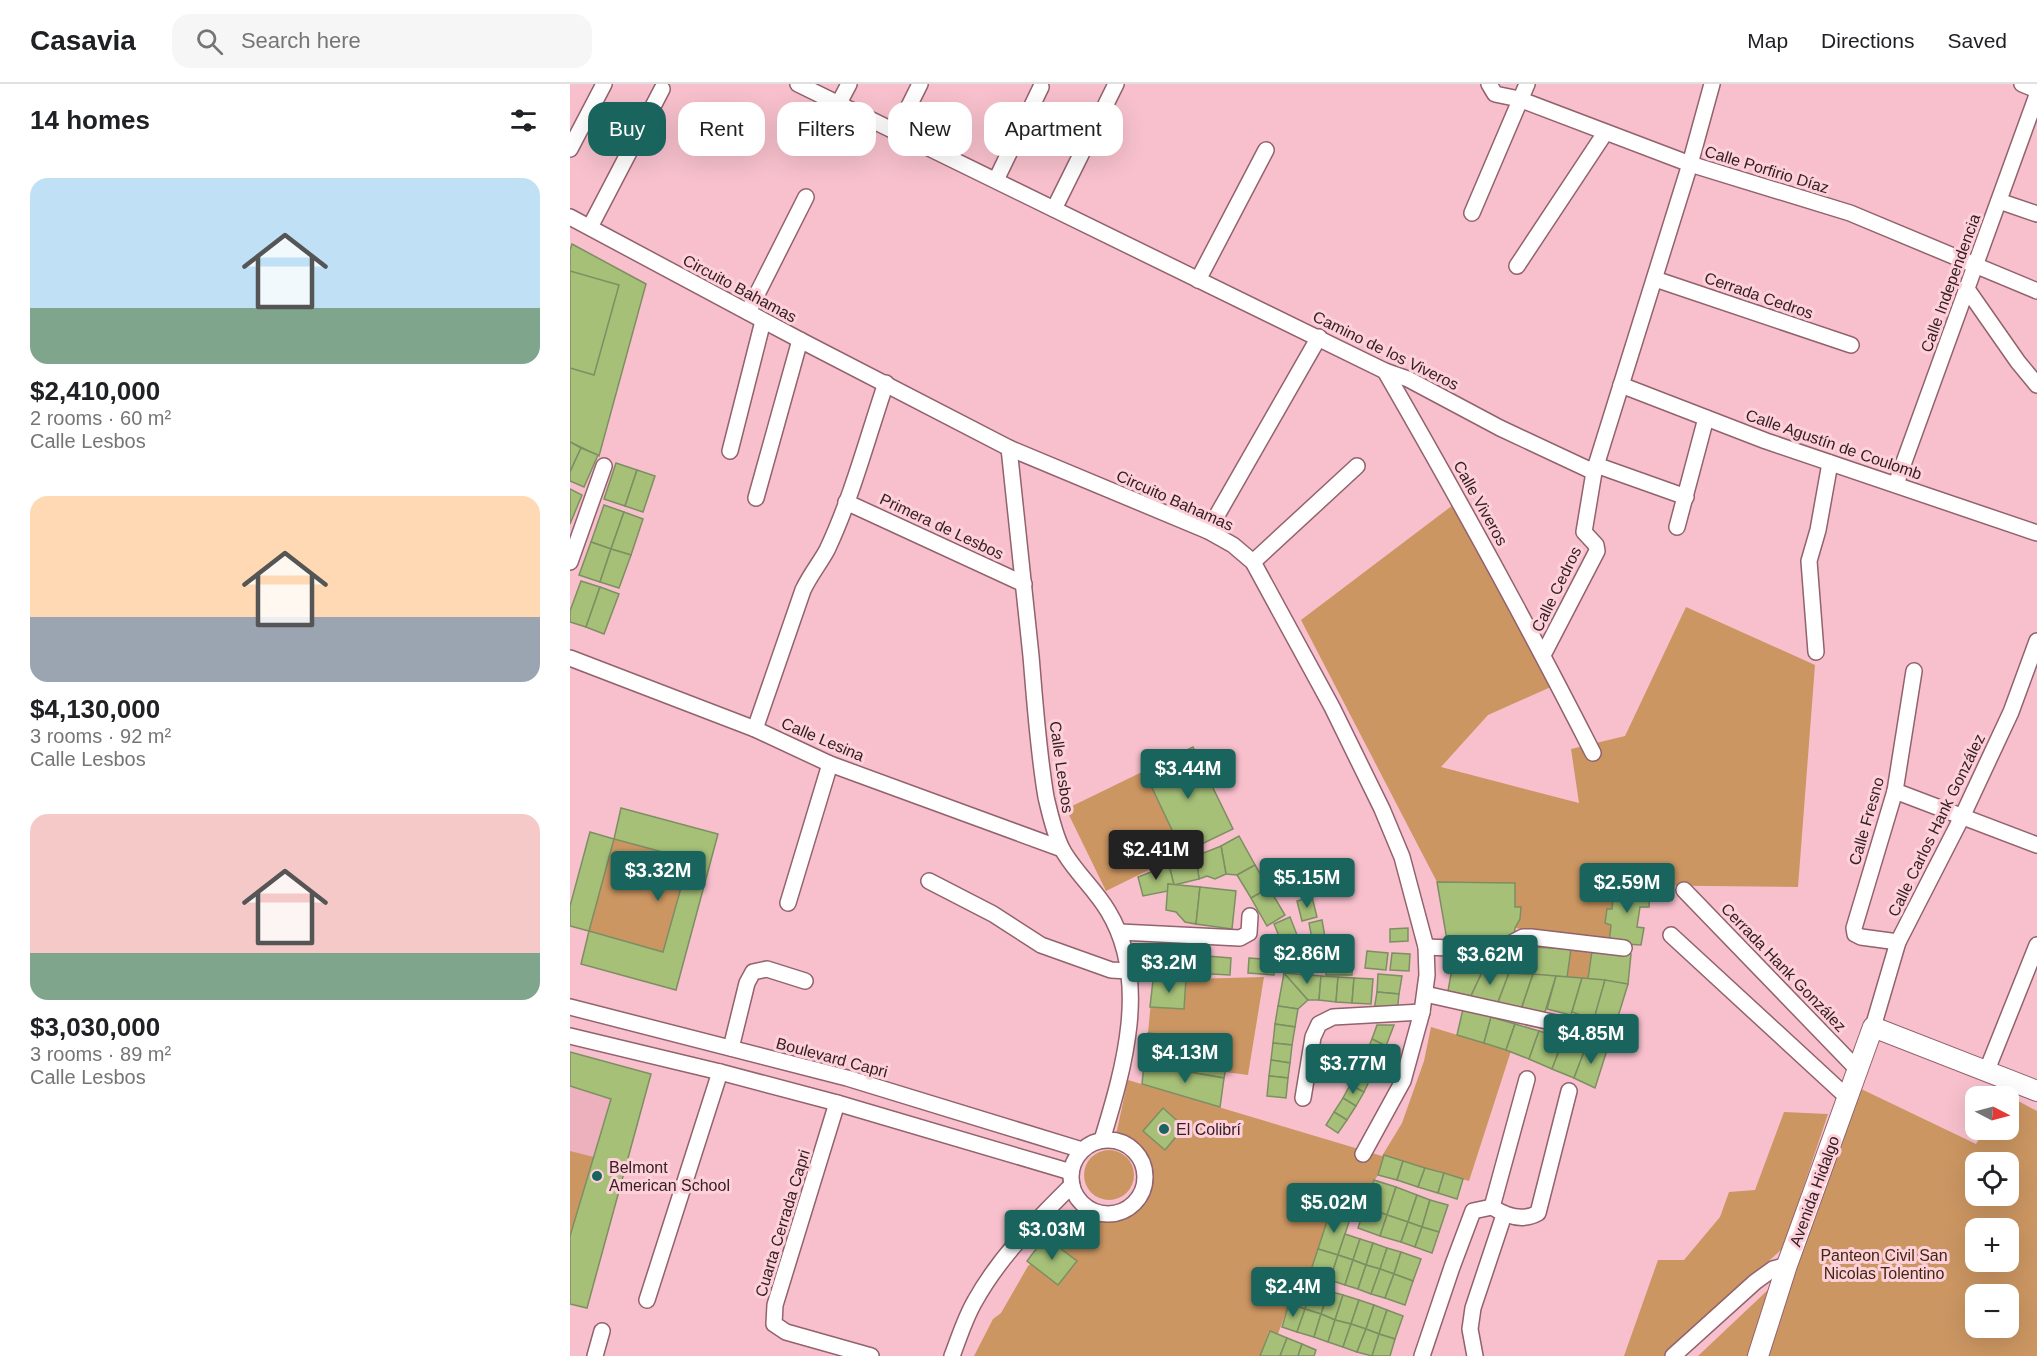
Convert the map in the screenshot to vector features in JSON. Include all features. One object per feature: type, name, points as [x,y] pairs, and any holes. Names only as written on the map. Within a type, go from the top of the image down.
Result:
[{"type":"street","points":[[570,149],[604,84]]},
{"type":"street","name":"Camino de los Viveros","points":[[798,84],[837,102]]},
{"type":"street","points":[[840,102],[849,84]]},
{"type":"street","points":[[911,102],[920,84]]},
{"type":"street","points":[[1054,209],[1116,84]]},
{"type":"street","name":"Calle Porfirio Díaz","points":[[1489,84],[1495,94],[1519,99],[1690,164],[1850,213],[1977,264],[2037,291]]},
{"type":"street","points":[[1472,213],[1527,84]]},
{"type":"street","points":[[1686,497],[1595,469],[1690,164],[1712,84]]},
{"type":"street","points":[[2022,84],[2037,90]]},
{"type":"street","points":[[996,180],[1041,87]]},
{"type":"street","points":[[590,227],[662,89]]},
{"type":"street","name":"Calle Independencia","points":[[1896,484],[2037,95]]},
{"type":"street","points":[[1517,266],[1605,133]]},
{"type":"street","points":[[1198,280],[1266,150]]},
{"type":"street","name":"Camino de los Viveros","points":[[946,156],[1385,371],[1408,379],[1500,428],[1595,469]]},
{"type":"street","points":[[748,312],[806,196]]},
{"type":"street","points":[[1999,201],[2037,214]]},
{"type":"street","name":"Circuito Bahamas","points":[[570,217],[763,321],[1009,448],[1208,531],[1233,545],[1253,562],[1332,707],[1382,809],[1402,857],[1425,947],[1427,975],[1425,994],[1403,1081],[1363,1154]]},
{"type":"street","name":"Cerrada Cedros","points":[[1655,279],[1851,345]]},
{"type":"street","points":[[1967,289],[2018,362],[2037,385]]},
{"type":"street","points":[[730,451],[763,321]]},
{"type":"street","points":[[1208,531],[1319,338]]},
{"type":"street","points":[[756,498],[800,340]]},
{"type":"street","name":"Calle Viveros","points":[[1385,371],[1459,499],[1593,753]]},
{"type":"street","points":[[755,729],[803,590],[812,571],[826,552],[846,502],[886,383]]},
{"type":"street","name":"Calle Agustín de Coulomb","points":[[1621,385],[1766,441],[2037,533]]},
{"type":"street","points":[[1677,527],[1706,418]]},
{"type":"street","name":"Calle Lesbos","points":[[1009,448],[1039,741],[1052,823],[1062,849],[1107,909],[1120,932],[1129,971],[1130,1021],[1122,1065],[1102,1140]]},
{"type":"street","points":[[1816,652],[1809,561],[1818,530],[1830,463]]},
{"type":"street","points":[[570,562],[604,466]]},
{"type":"street","points":[[1253,562],[1358,466]]},
{"type":"street","name":"Calle Cedros","points":[[1543,655],[1597,551],[1596,545],[1584,532],[1595,469]]},
{"type":"street","name":"Primera de Lesbos","points":[[846,502],[1024,584]]},
{"type":"street","name":"Calle Carlos Hank González","points":[[1873,1027],[1898,942],[1962,817],[2011,712],[2037,641]]},
{"type":"street","name":"Calle Lesina","points":[[570,658],[755,729],[830,764],[1062,849]]},
{"type":"street","name":"Calle Fresno","points":[[1898,942],[1861,937],[1855,934],[1854,928],[1895,791],[1914,671]]},
{"type":"street","points":[[788,903],[830,764]]},
{"type":"street","points":[[1895,791],[2037,845]]},
{"type":"street","points":[[929,882],[993,914],[1041,945],[1111,970],[1129,971]]},
{"type":"street","name":"Cerrada Hank González","points":[[1684,890],[1858,1070]]},
{"type":"street","points":[[1120,932],[1240,938],[1249,933],[1250,916]]},
{"type":"street","points":[[1671,934],[1848,1098]]},
{"type":"street","points":[[1425,947],[1498,950],[1523,938],[1531,937],[1624,948]]},
{"type":"street","points":[[1987,1070],[2037,945]]},
{"type":"street","points":[[731,1048],[747,983],[753,972],[767,969],[805,981]]},
{"type":"street","points":[[1425,994],[1601,1032]]},
{"type":"street","name":"Boulevard Capri","points":[[570,1007],[847,1078],[1082,1150]]},
{"type":"street","points":[[1304,1098],[1313,1037],[1319,1024],[1334,1017],[1422,1012]]},
{"type":"street","points":[[1873,1027],[2037,1091]]},
{"type":"street","name":"Avenida Hidalgo","points":[[1758,1356],[1787,1265],[1873,1027]]},
{"type":"street","points":[[570,1036],[837,1103],[1071,1178]]},
{"type":"street","points":[[647,1300],[720,1072]]},
{"type":"street","points":[[1475,1356],[1470,1329],[1473,1308],[1498,1211],[1527,1079]]},
{"type":"street","points":[[1422,1356],[1473,1211],[1498,1211],[1529,1218],[1538,1213],[1569,1091]]},
{"type":"street","name":"Cuarta Cerrada Capri","points":[[837,1103],[775,1305],[774,1324],[786,1332],[871,1356]]},
{"type":"street","points":[[952,1356],[974,1302],[998,1265],[1071,1178],[1075,1160],[1082,1150],[1102,1140],[1114,1140],[1126,1144],[1143,1162],[1145,1174],[1144,1187],[1139,1198],[1119,1213],[1107,1214],[1095,1212],[1084,1206],[1076,1196],[1071,1178]]},
{"type":"street","points":[[1673,1356],[1755,1282],[1773,1269],[1787,1265]]},
{"type":"street","points":[[595,1356],[602,1331]]},
{"type":"shaded area","name":"Belmont American School","points":[[570,1052],[651,1074],[587,1308],[570,1304]]},
{"type":"green space","points":[[1453,505],[1553,686],[1488,715],[1441,767],[1579,803],[1571,749],[1625,736],[1686,607],[1815,665],[1798,887],[1614,885],[1612,909],[1607,909],[1605,923],[1611,925],[1609,943],[1515,928],[1520,919],[1521,908],[1515,907],[1515,883],[1437,882],[1301,620]]},
{"type":"green space","points":[[1144,771],[1183,853],[1106,891],[1066,809]]},
{"type":"green space","points":[[614,839],[689,859],[663,952],[589,931]]},
{"type":"green space","points":[[1571,949],[1592,951],[1588,979],[1567,977]]},
{"type":"green space","points":[[1264,977],[1248,1075],[1225,1072],[1231,1042],[1148,1033],[1153,980]]},
{"type":"green space","points":[[1431,1027],[1511,1051],[1469,1181],[1383,1156],[1385,1157],[1378,1175],[1350,1219],[1330,1213],[1310,1273],[1297,1280],[1278,1334],[1269,1331],[1260,1356],[974,1356],[993,1319],[1001,1313],[1028,1266],[1095,1213],[1113,1214],[1128,1208],[1139,1199],[1144,1187],[1145,1174],[1141,1160],[1131,1148],[1115,1139],[1128,1080],[1382,1156],[1402,1123],[1424,1061]]},
{"type":"green space","name":"Panteon Civil San Nicolas Tolentino","points":[[1855,1086],[1976,1144],[1978,1140],[2019,1140],[2019,1101],[2037,1111],[2037,1356],[1767,1356]]},
{"type":"green space","points":[[1784,1112],[1828,1114],[1783,1248],[1665,1356],[1624,1356],[1658,1260],[1684,1260],[1720,1217],[1729,1192],[1755,1190]]},
{"type":"green space","points":[[1104,1150],[1114,1150],[1127,1157],[1134,1170],[1134,1180],[1127,1193],[1114,1200],[1104,1200],[1095,1196],[1088,1189],[1084,1180],[1084,1170],[1088,1161],[1095,1154]]},
{"type":"green space","points":[[570,1151],[594,1157],[570,1236]]},
{"type":"green space","points":[[1770,1288],[1750,1356],[1698,1356]]},
{"type":"building","points":[[572,244],[646,284],[599,456],[570,442],[570,250]]},
{"type":"building","points":[[570,271],[619,285],[594,375],[570,368]]},
{"type":"building","points":[[570,442],[581,448],[570,472]]},
{"type":"building","points":[[581,448],[598,455],[584,487],[570,481],[570,472]]},
{"type":"building","points":[[616,463],[637,470],[625,506],[604,499]]},
{"type":"building","points":[[637,470],[655,476],[643,512],[625,506]]},
{"type":"building","points":[[570,489],[582,495],[570,524]]},
{"type":"building","points":[[604,505],[624,512],[611,549],[591,542]]},
{"type":"building","points":[[624,512],[643,519],[631,555],[611,549]]},
{"type":"building","points":[[591,542],[611,549],[600,582],[579,575]]},
{"type":"building","points":[[611,549],[631,555],[619,588],[600,582]]},
{"type":"building","points":[[581,581],[600,587],[586,627],[570,622],[570,611]]},
{"type":"building","points":[[600,587],[619,594],[604,634],[586,627]]},
{"type":"building","points":[[1193,747],[1233,829],[1183,853],[1144,771]]},
{"type":"building","points":[[621,808],[718,834],[676,990],[581,964],[589,931],[663,952],[689,859],[614,839]]},
{"type":"building","points":[[590,832],[614,839],[589,931],[570,926],[570,906]]},
{"type":"building","points":[[1239,836],[1255,865],[1237,875],[1226,874],[1221,846]]},
{"type":"building","points":[[1221,846],[1226,874],[1215,879],[1207,876],[1199,879],[1196,856]]},
{"type":"building","points":[[1196,856],[1199,879],[1174,885],[1169,865]]},
{"type":"building","points":[[1169,865],[1174,885],[1168,884],[1168,891],[1143,896],[1138,877]]},
{"type":"building","points":[[1255,865],[1269,888],[1251,898],[1237,875]]},
{"type":"building","points":[[1437,882],[1515,883],[1515,907],[1521,907],[1514,938],[1500,938],[1499,949],[1448,946]]},
{"type":"building","points":[[1168,884],[1200,887],[1196,924],[1185,922],[1176,912],[1166,910]]},
{"type":"building","points":[[1614,885],[1650,885],[1649,907],[1640,907],[1637,927],[1644,928],[1641,945],[1609,943],[1611,925],[1605,923],[1607,909],[1612,909]]},
{"type":"building","points":[[1200,887],[1236,891],[1232,929],[1196,924]]},
{"type":"building","points":[[1269,888],[1285,915],[1267,926],[1251,898]]},
{"type":"building","points":[[1312,897],[1317,917],[1302,921],[1297,901]]},
{"type":"building","points":[[1290,917],[1299,940],[1283,946],[1274,924]]},
{"type":"building","points":[[1322,920],[1325,937],[1312,939],[1309,923]]},
{"type":"building","points":[[1408,928],[1408,941],[1390,942],[1390,929]]},
{"type":"building","points":[[1320,938],[1334,938],[1334,953],[1320,953]]},
{"type":"building","points":[[1512,946],[1571,949],[1567,977],[1509,973]]},
{"type":"building","points":[[1289,949],[1309,952],[1307,973],[1287,971]]},
{"type":"building","points":[[1367,951],[1388,953],[1386,970],[1365,968]]},
{"type":"building","points":[[1592,951],[1631,954],[1628,984],[1588,979]]},
{"type":"building","points":[[1326,953],[1352,954],[1352,975],[1326,975]]},
{"type":"building","points":[[1392,953],[1410,954],[1409,971],[1390,970]]},
{"type":"building","points":[[1147,954],[1189,955],[1189,974],[1146,973]]},
{"type":"building","points":[[1194,955],[1231,958],[1230,975],[1193,973]]},
{"type":"building","points":[[1249,958],[1275,960],[1274,975],[1248,973]]},
{"type":"building","points":[[1453,963],[1484,968],[1471,996],[1448,991]]},
{"type":"building","points":[[1484,968],[1509,973],[1497,1005],[1471,996]]},
{"type":"building","points":[[1284,973],[1308,1000],[1298,1009],[1278,1006]]},
{"type":"building","points":[[1284,973],[1321,976],[1319,1000],[1308,1000]]},
{"type":"building","points":[[1509,973],[1533,974],[1520,1012],[1497,1005]]},
{"type":"building","points":[[1378,974],[1402,976],[1399,994],[1377,992]]},
{"type":"building","points":[[1533,974],[1556,976],[1544,1015],[1522,1007]]},
{"type":"building","points":[[1321,976],[1338,977],[1336,1002],[1319,1000]]},
{"type":"building","points":[[1556,976],[1582,978],[1571,1015],[1547,1009]]},
{"type":"building","points":[[1338,977],[1354,978],[1352,1003],[1336,1002]]},
{"type":"building","points":[[1354,978],[1373,979],[1371,1004],[1352,1003]]},
{"type":"building","points":[[1582,978],[1605,980],[1594,1020],[1572,1012]]},
{"type":"building","points":[[1186,979],[1184,1009],[1150,1007],[1153,980]]},
{"type":"building","points":[[1605,980],[1628,984],[1616,1023],[1595,1015]]},
{"type":"building","points":[[1377,992],[1399,994],[1397,1013],[1374,1010]]},
{"type":"building","points":[[1278,1006],[1298,1009],[1295,1027],[1275,1024]]},
{"type":"building","points":[[1463,1009],[1492,1014],[1484,1043],[1457,1035]]},
{"type":"building","points":[[1491,1017],[1515,1024],[1506,1050],[1484,1043]]},
{"type":"building","points":[[1275,1024],[1295,1027],[1292,1045],[1273,1043]]},
{"type":"building","points":[[1515,1024],[1539,1031],[1529,1059],[1506,1050]]},
{"type":"building","points":[[1377,1025],[1394,1025],[1386,1046],[1372,1039]]},
{"type":"building","points":[[1539,1031],[1564,1038],[1552,1069],[1529,1059]]},
{"type":"building","points":[[1148,1033],[1231,1042],[1224,1078],[1144,1064]]},
{"type":"building","points":[[1564,1038],[1587,1044],[1574,1078],[1552,1069]]},
{"type":"building","points":[[1372,1039],[1386,1046],[1379,1061],[1365,1055]]},
{"type":"building","points":[[1273,1043],[1292,1045],[1290,1063],[1271,1060]]},
{"type":"building","points":[[1587,1044],[1607,1050],[1595,1088],[1574,1078]]},
{"type":"building","name":"Belmont American School","points":[[570,1052],[651,1074],[587,1308],[570,1304],[570,1236],[611,1099],[570,1086]]},
{"type":"building","points":[[1365,1055],[1379,1061],[1371,1077],[1358,1070]]},
{"type":"building","points":[[1271,1060],[1290,1063],[1288,1078],[1269,1076]]},
{"type":"building","points":[[1144,1064],[1224,1078],[1220,1107],[1142,1084]]},
{"type":"building","points":[[1358,1070],[1371,1077],[1364,1092],[1350,1085]]},
{"type":"building","points":[[1269,1076],[1288,1078],[1286,1098],[1267,1096]]},
{"type":"building","points":[[1350,1085],[1364,1092],[1356,1106],[1343,1098]]},
{"type":"building","points":[[1343,1098],[1356,1106],[1347,1120],[1334,1112]]},
{"type":"building","name":"El Colibrí","points":[[1163,1108],[1184,1127],[1165,1150],[1143,1131]]},
{"type":"building","points":[[1334,1112],[1347,1120],[1338,1133],[1326,1125]]},
{"type":"building","points":[[1384,1155],[1403,1161],[1397,1180],[1378,1175]]},
{"type":"building","points":[[1403,1161],[1425,1168],[1418,1187],[1397,1180]]},
{"type":"building","points":[[1425,1168],[1444,1173],[1438,1193],[1418,1187]]},
{"type":"building","points":[[1444,1173],[1463,1179],[1457,1199],[1438,1193]]},
{"type":"building","points":[[1374,1180],[1396,1187],[1387,1215],[1365,1207]]},
{"type":"building","points":[[1396,1187],[1417,1195],[1408,1222],[1387,1215]]},
{"type":"building","points":[[1417,1195],[1430,1200],[1422,1227],[1408,1222]]},
{"type":"building","points":[[1430,1200],[1448,1205],[1439,1232],[1422,1227]]},
{"type":"building","points":[[1365,1207],[1387,1215],[1380,1236],[1358,1228]]},
{"type":"building","points":[[1330,1212],[1350,1219],[1338,1255],[1318,1249]]},
{"type":"building","points":[[1387,1215],[1408,1222],[1401,1242],[1380,1236]]},
{"type":"building","points":[[1408,1222],[1422,1227],[1415,1247],[1401,1242]]},
{"type":"building","points":[[1422,1227],[1439,1232],[1432,1253],[1415,1247]]},
{"type":"building","points":[[1345,1234],[1360,1239],[1353,1260],[1338,1255]]},
{"type":"building","points":[[1045,1237],[1077,1261],[1058,1285],[1027,1261]]},
{"type":"building","points":[[1360,1239],[1373,1243],[1366,1265],[1353,1260]]},
{"type":"building","points":[[1373,1243],[1387,1248],[1380,1269],[1366,1265]]},
{"type":"building","points":[[1387,1248],[1401,1252],[1394,1274],[1380,1269]]},
{"type":"building","points":[[1318,1249],[1338,1255],[1330,1280],[1310,1273]]},
{"type":"building","points":[[1401,1252],[1421,1259],[1413,1281],[1394,1274]]},
{"type":"building","points":[[1338,1255],[1353,1260],[1345,1285],[1330,1280]]},
{"type":"building","points":[[1353,1260],[1366,1265],[1358,1289],[1345,1285]]},
{"type":"building","points":[[1366,1265],[1380,1269],[1371,1294],[1358,1289]]},
{"type":"building","points":[[1380,1269],[1394,1274],[1385,1298],[1371,1294]]},
{"type":"building","points":[[1394,1274],[1413,1281],[1405,1305],[1385,1298]]},
{"type":"building","points":[[1297,1280],[1313,1285],[1305,1309],[1289,1303]]},
{"type":"building","points":[[1313,1285],[1329,1291],[1321,1314],[1305,1309]]},
{"type":"building","points":[[1329,1291],[1343,1295],[1335,1320],[1321,1314]]},
{"type":"building","points":[[1343,1295],[1359,1300],[1351,1324],[1335,1320]]},
{"type":"building","points":[[1359,1300],[1374,1305],[1366,1329],[1351,1324]]},
{"type":"building","points":[[1289,1303],[1305,1309],[1297,1332],[1282,1327]]},
{"type":"building","points":[[1374,1305],[1387,1310],[1379,1334],[1366,1329]]},
{"type":"building","points":[[1305,1309],[1321,1314],[1314,1337],[1297,1332]]},
{"type":"building","points":[[1387,1310],[1403,1316],[1395,1339],[1379,1334]]},
{"type":"building","points":[[1321,1314],[1335,1320],[1328,1342],[1314,1337]]},
{"type":"building","points":[[1335,1320],[1351,1324],[1343,1347],[1328,1342]]},
{"type":"building","points":[[1351,1324],[1366,1329],[1357,1352],[1343,1347]]},
{"type":"building","points":[[1366,1329],[1379,1334],[1372,1356],[1357,1352]]},
{"type":"building","points":[[1270,1331],[1287,1338],[1280,1356],[1260,1356]]},
{"type":"building","points":[[1379,1334],[1395,1339],[1390,1356],[1372,1356]]},
{"type":"building","points":[[1287,1338],[1302,1344],[1298,1356],[1280,1356]]},
{"type":"building","points":[[1302,1344],[1316,1350],[1314,1356],[1298,1356]]},
{"type":"place","name":"El Colibrí","points":[[1164,1129]]},
{"type":"place","name":"Belmont American School","points":[[597,1176]]}]
